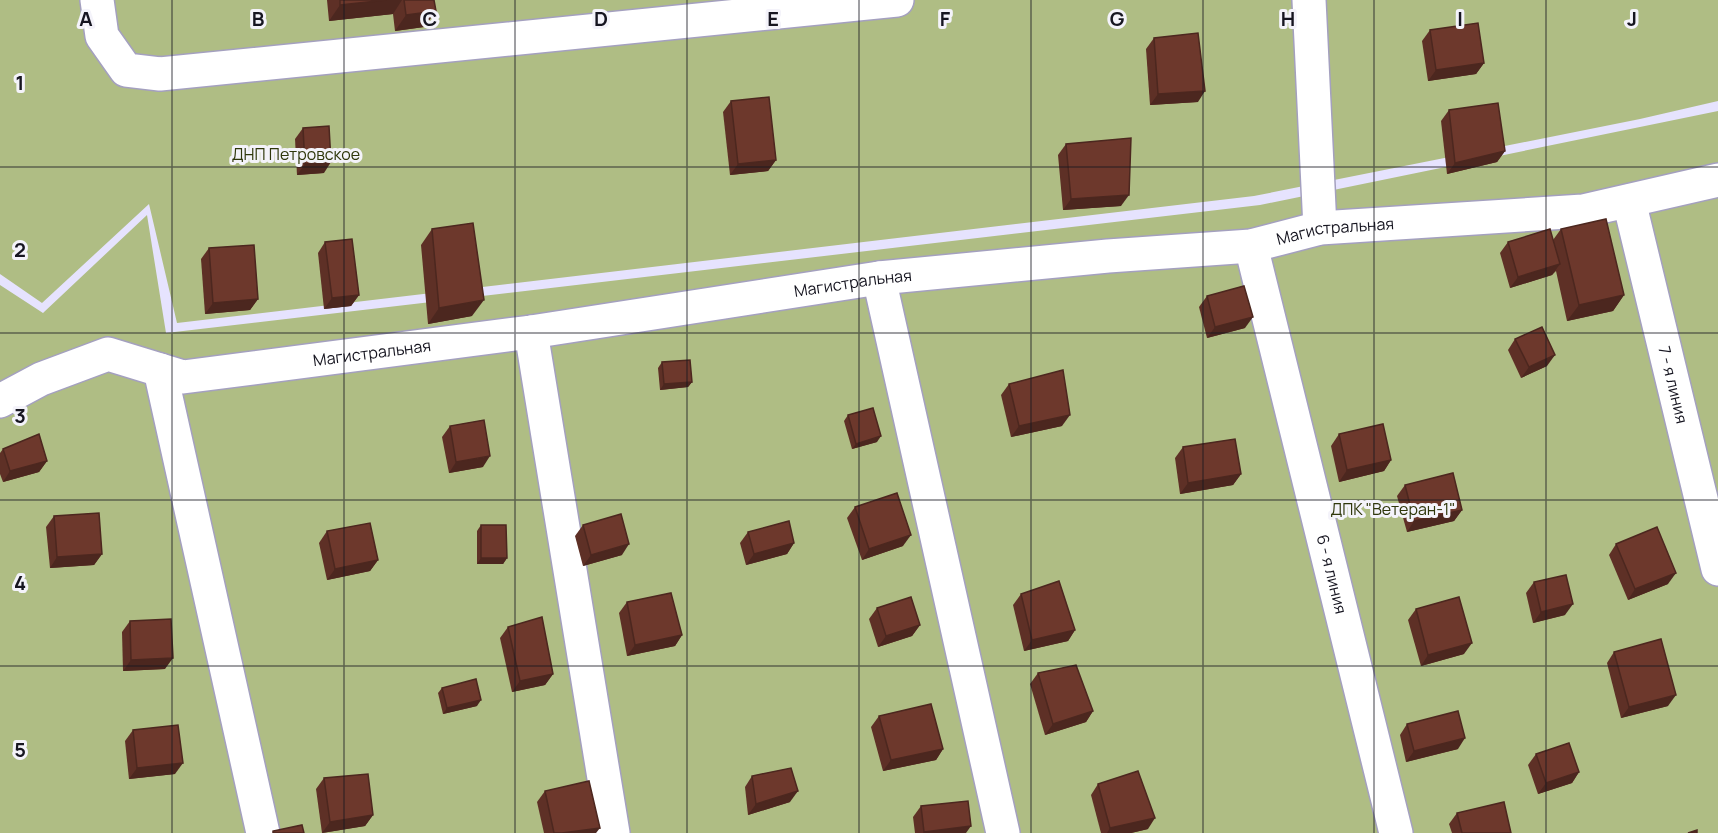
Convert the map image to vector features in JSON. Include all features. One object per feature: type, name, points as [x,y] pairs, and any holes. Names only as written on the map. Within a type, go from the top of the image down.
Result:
[{"type":"street","points":[[97,0],[102,36],[126,70],[160,74],[897,0]]},
{"type":"street","points":[[1309,0],[1320,228]]},
{"type":"street","name":"Магистральная","points":[[0,401],[41,380],[108,354],[183,377],[531,332],[879,278],[1108,256],[1251,246],[1320,228],[1583,211],[1718,180]]},
{"type":"street","name":"7 - я линия","points":[[1629,201],[1718,569]]},
{"type":"street","name":"6 - я линия","points":[[1251,246],[1396,833]]},
{"type":"street","points":[[879,278],[1003,833]]},
{"type":"street","points":[[531,332],[613,833]]},
{"type":"street","points":[[160,369],[263,833]]},
{"type":"green space","name":"ДНП Петровское","points":[[0,0],[1718,0],[1718,101],[1640,119],[1254,196],[177,323],[149,204],[42,303],[0,274]]},
{"type":"green space","name":"ДПК \"Ветеран-1\"","points":[[1718,111],[1718,833],[0,833],[0,285],[43,313],[147,215],[166,333],[1260,205]]},
{"type":"building","points":[[340,0],[386,0],[340,5]]},
{"type":"building","points":[[404,0],[434,0],[436,11],[406,15]]},
{"type":"building","points":[[1478,23],[1484,63],[1436,70],[1430,30]]},
{"type":"building","points":[[1198,33],[1205,91],[1158,94],[1154,38]]},
{"type":"building","points":[[769,97],[776,160],[738,164],[731,101]]},
{"type":"building","points":[[1498,103],[1505,151],[1455,163],[1449,110]]},
{"type":"building","points":[[329,126],[331,162],[305,164],[303,128]]},
{"type":"building","points":[[1131,138],[1129,195],[1071,199],[1066,144]]},
{"type":"building","points":[[1606,219],[1624,295],[1579,305],[1561,229]]},
{"type":"building","points":[[473,223],[484,300],[439,308],[432,229]]},
{"type":"building","points":[[1550,229],[1560,264],[1518,277],[1508,242]]},
{"type":"building","points":[[352,239],[359,295],[332,298],[325,242]]},
{"type":"building","points":[[254,245],[258,299],[213,303],[209,248]]},
{"type":"building","points":[[1244,286],[1253,317],[1215,327],[1207,296]]},
{"type":"building","points":[[1542,327],[1555,355],[1529,367],[1515,339]]},
{"type":"building","points":[[690,360],[692,382],[664,384],[662,362]]},
{"type":"building","points":[[1063,370],[1070,415],[1019,426],[1009,384]]},
{"type":"building","points":[[873,408],[881,436],[856,444],[848,415]]},
{"type":"building","points":[[484,420],[490,456],[456,462],[450,426]]},
{"type":"building","points":[[1383,424],[1391,460],[1347,470],[1339,434]]},
{"type":"building","points":[[39,434],[47,461],[10,471],[3,449]]},
{"type":"building","points":[[1235,439],[1241,474],[1188,483],[1183,447]]},
{"type":"building","points":[[1453,473],[1462,510],[1414,521],[1405,485]]},
{"type":"building","points":[[897,493],[911,535],[869,549],[855,507]]},
{"type":"building","points":[[99,513],[102,554],[57,557],[54,516]]},
{"type":"building","points":[[621,514],[629,544],[591,555],[583,525]]},
{"type":"building","points":[[789,521],[794,543],[754,554],[748,532]]},
{"type":"building","points":[[370,523],[378,560],[335,569],[327,531]]},
{"type":"building","points":[[481,525],[506,525],[507,558],[481,558]]},
{"type":"building","points":[[1657,527],[1676,573],[1635,589],[1616,544]]},
{"type":"building","points":[[1566,575],[1573,604],[1541,612],[1534,582]]},
{"type":"building","points":[[1059,581],[1075,630],[1032,640],[1021,594]]},
{"type":"building","points":[[671,593],[682,635],[635,645],[627,602]]},
{"type":"building","points":[[911,597],[920,625],[886,636],[877,608]]},
{"type":"building","points":[[1459,597],[1472,643],[1428,655],[1416,609]]},
{"type":"building","points":[[542,617],[553,674],[520,681],[508,627]]},
{"type":"building","points":[[171,619],[173,658],[131,660],[130,621]]},
{"type":"building","points":[[1661,639],[1676,695],[1629,707],[1614,652]]},
{"type":"building","points":[[1076,665],[1093,711],[1053,724],[1038,673]]},
{"type":"building","points":[[476,679],[481,700],[447,708],[442,688]]},
{"type":"building","points":[[931,704],[943,749],[891,760],[879,716]]},
{"type":"building","points":[[1458,711],[1465,738],[1414,751],[1407,724]]},
{"type":"building","points":[[178,725],[183,763],[137,768],[133,730]]},
{"type":"building","points":[[1569,743],[1579,772],[1546,783],[1536,754]]},
{"type":"building","points":[[791,768],[798,791],[756,804],[752,776]]},
{"type":"building","points":[[1138,771],[1155,818],[1110,828],[1098,784]]},
{"type":"building","points":[[368,774],[373,815],[330,822],[324,778]]},
{"type":"building","points":[[589,781],[600,828],[554,833],[545,791]]},
{"type":"building","points":[[968,801],[971,826],[924,832],[921,806]]},
{"type":"building","points":[[1504,802],[1511,833],[1462,833],[1457,813]]},
{"type":"building","points":[[302,825],[304,833],[273,833],[273,831]]}]
